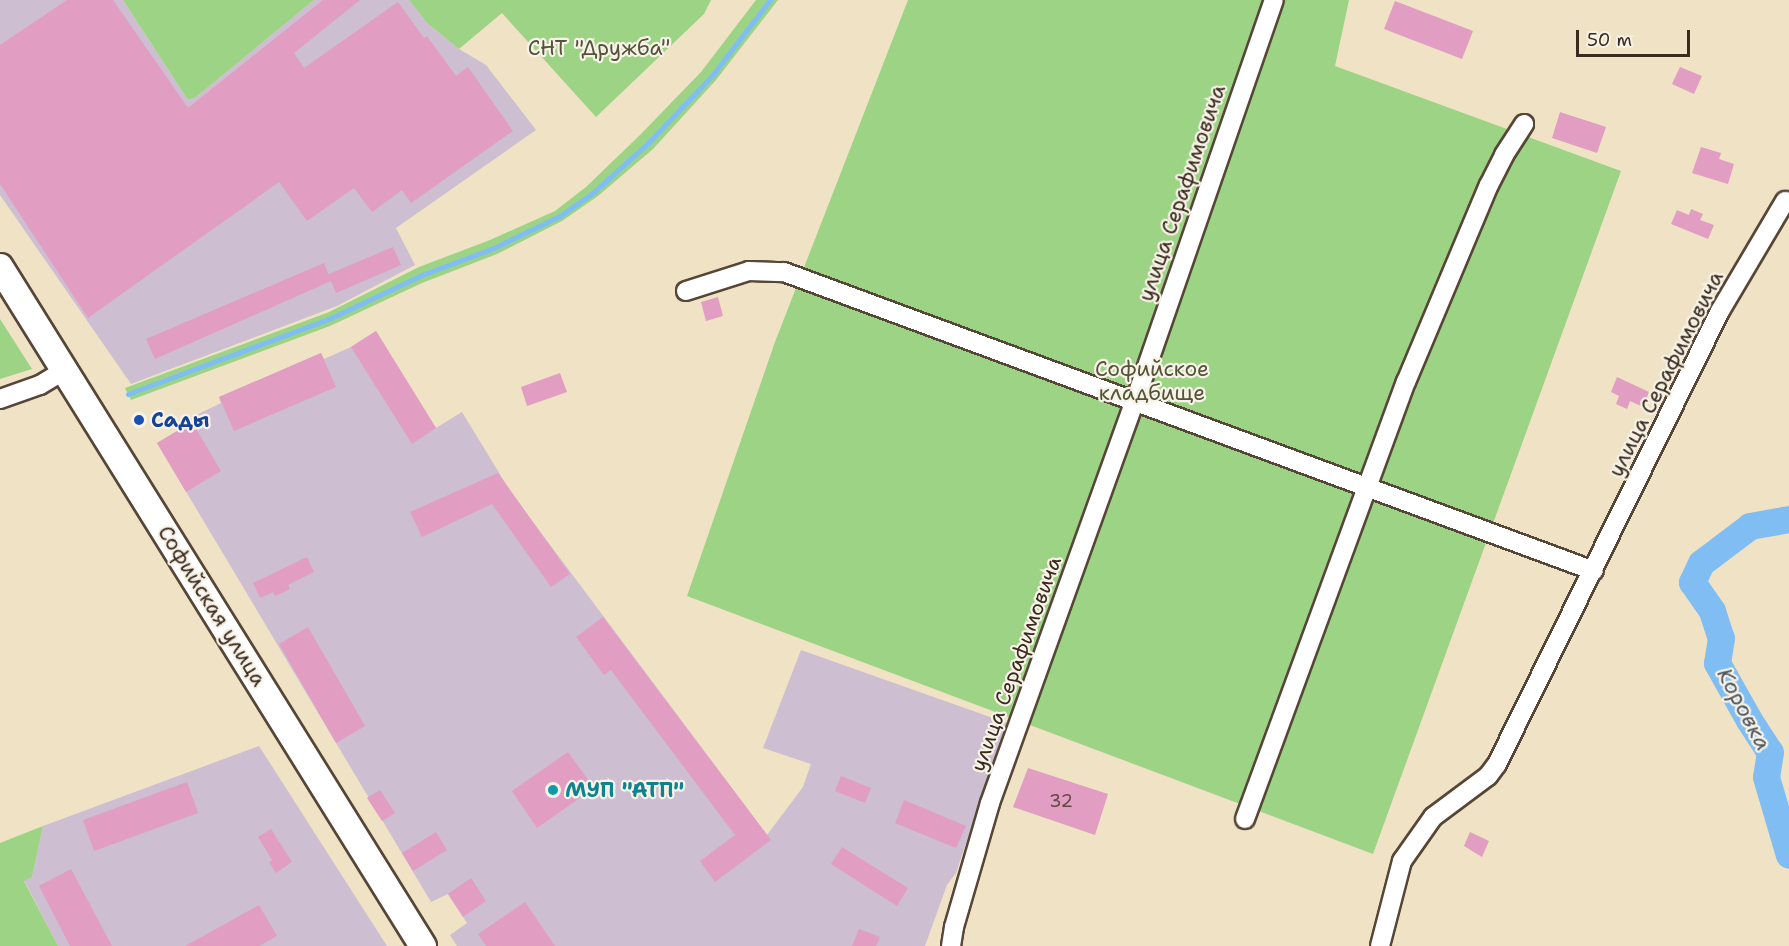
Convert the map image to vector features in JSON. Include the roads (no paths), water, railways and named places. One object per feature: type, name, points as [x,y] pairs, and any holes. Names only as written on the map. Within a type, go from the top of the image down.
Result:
[{"type":"main road","name":"Софийская улица","points":[[0,267],[423,946]]},
{"type":"street","name":"улица Серафимовича","points":[[951,946],[954,927],[990,803],[1135,401],[1274,0]]},
{"type":"street","points":[[1245,819],[1406,382],[1489,185],[1504,155],[1524,124]]},
{"type":"street","name":"улица Серафимовича","points":[[1380,946],[1402,861],[1433,817],[1488,776],[1497,764],[1720,311],[1785,201]]},
{"type":"street","points":[[686,291],[749,271],[784,272],[1594,571]]},
{"type":"street","points":[[0,399],[40,386],[65,370]]},
{"type":"waterway","points":[[128,394],[329,319],[422,275],[494,248],[560,216],[594,192],[648,143],[711,77],[770,0]]},
{"type":"waterway","name":"Коровка","points":[[1789,519],[1750,526],[1701,563],[1692,582],[1712,611],[1721,638],[1717,663],[1770,752],[1766,777],[1789,855]]},
{"type":"place","name":"Сады","points":[[139,420]]},
{"type":"place","name":"МУП \"АТП\"","points":[[553,790]]},
{"type":"park label","name":"СНТ \"Дружба\"","points":[[599,48]]},
{"type":"park label","name":"Софийское кладбище","points":[[1152,381]]}]
